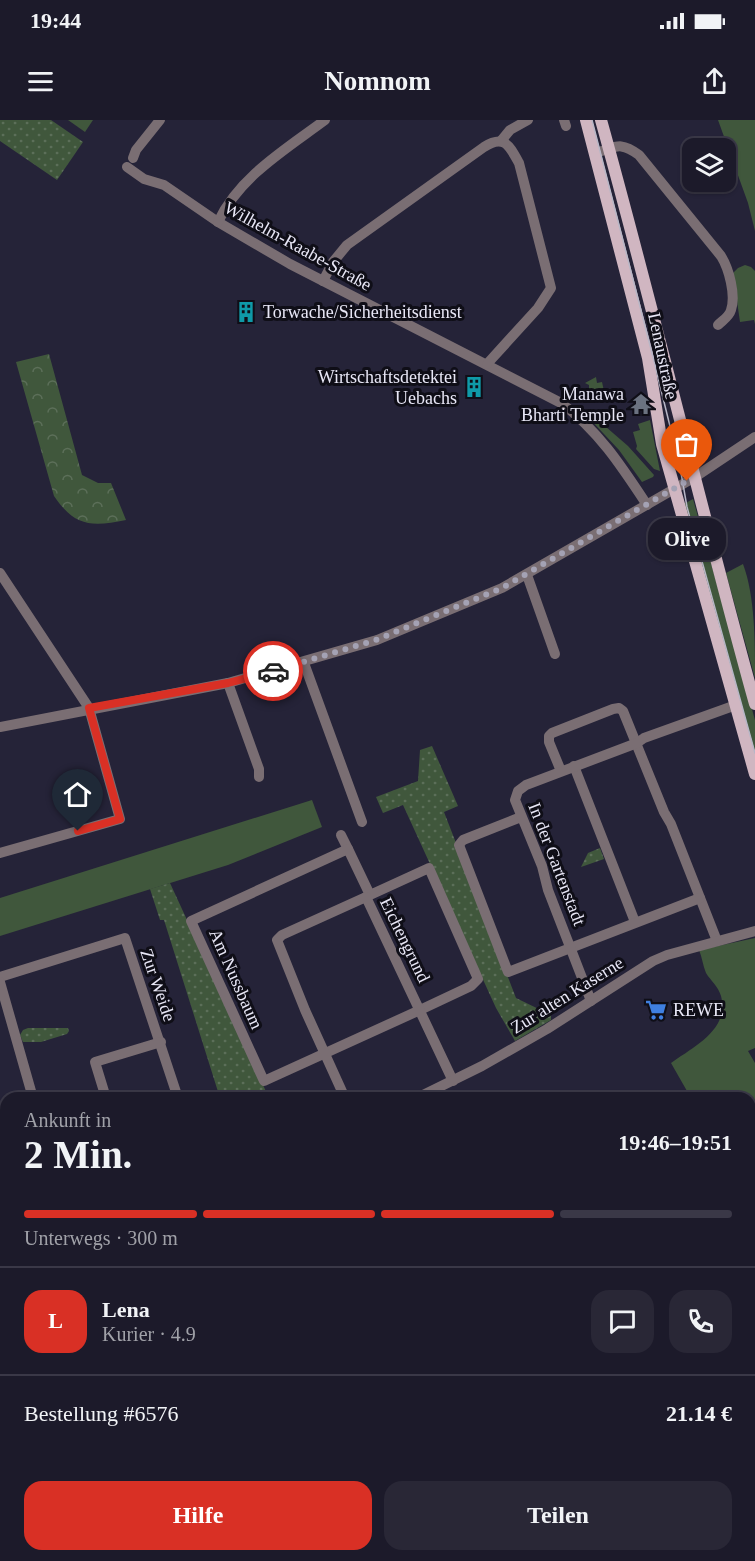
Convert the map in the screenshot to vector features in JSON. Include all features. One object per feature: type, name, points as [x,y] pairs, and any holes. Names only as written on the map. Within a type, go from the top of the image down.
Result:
[{"type":"main road","name":"Lenaustraße","points":[[586,120],[648,358],[661,443],[755,774]]},
{"type":"main road","name":"Lenaustraße","points":[[601,120],[723,590],[755,704]]},
{"type":"street","name":"Wilhelm-Raabe-Straße","points":[[160,120],[136,150],[130,163],[144,179],[164,185],[218,222],[323,281],[548,395],[574,412],[604,443],[647,505]]},
{"type":"street","points":[[218,222],[224,207],[265,165],[325,120]]},
{"type":"street","points":[[501,141],[510,130],[528,120]]},
{"type":"street","points":[[323,281],[333,262],[347,245],[484,147],[494,141],[501,141],[510,148],[519,163],[551,284],[549,293],[487,364]]},
{"type":"street","points":[[595,153],[620,145],[639,154],[725,262],[732,307],[726,318],[718,325]]},
{"type":"street","points":[[0,727],[228,683],[304,663],[376,640],[502,588],[527,575],[695,477],[755,437]]},
{"type":"street","points":[[0,573],[89,708],[120,819],[0,853]]},
{"type":"street","points":[[527,575],[555,654]]},
{"type":"street","points":[[304,663],[362,822]]},
{"type":"street","points":[[228,683],[259,769],[259,777]]},
{"type":"street","name":"In der Gartenstadt","points":[[591,1001],[548,890],[542,866],[515,800],[518,791],[526,785],[637,743],[654,734],[736,705]]},
{"type":"street","points":[[561,771],[549,742],[549,736],[555,731],[612,709],[619,708],[623,711],[717,941]]},
{"type":"street","points":[[574,766],[635,922]]},
{"type":"street","points":[[521,817],[460,841],[460,847],[508,972],[700,898]]},
{"type":"street","points":[[325,1053],[471,986],[478,979],[429,868],[368,896],[341,835]]},
{"type":"street","name":"Am Nussbaum","points":[[325,1053],[264,1081],[191,921],[348,849]]},
{"type":"street","name":"Eichengrund","points":[[342,1092],[305,1010],[277,940],[282,935],[368,896],[453,1081]]},
{"type":"street","name":"Zur alten Kaserne","points":[[741,935],[755,925]]},
{"type":"street","name":"Zur alten Kaserne","points":[[430,1092],[508,1052],[653,961],[717,941],[755,933]]},
{"type":"street","name":"Zur Weide","points":[[31,1092],[0,980],[125,938],[176,1092]]},
{"type":"street","points":[[104,1092],[95,1062],[160,1042]]},
{"type":"green space","points":[[0,120],[51,120],[83,142],[57,180],[0,141]]},
{"type":"green space","points":[[68,120],[93,120],[85,132]]},
{"type":"green space","points":[[718,120],[755,120],[755,231],[736,170],[736,138],[725,138]]},
{"type":"green space","points":[[745,265],[755,271],[755,324],[754,320],[740,322],[733,273]]},
{"type":"green space","points":[[49,354],[82,475],[98,483],[111,483],[126,520],[103,524],[85,522],[69,514],[54,496],[16,362]]},
{"type":"green space","points":[[596,377],[597,383],[602,382],[604,391],[599,390],[592,394],[589,392],[589,385],[585,383]]},
{"type":"green space","points":[[591,414],[628,446],[654,475],[653,477],[642,482],[619,450],[588,417]]},
{"type":"green space","points":[[650,420],[660,471],[654,469],[636,449],[633,432],[640,430],[638,424]]},
{"type":"green space","points":[[693,499],[755,720],[755,762],[682,505]]},
{"type":"green space","points":[[743,564],[752,605],[755,678],[726,573]]},
{"type":"green space","points":[[432,746],[458,806],[444,812],[516,998],[551,1015],[551,1020],[515,1041],[496,1008],[403,805],[383,813],[376,797],[418,781],[420,750]]},
{"type":"green space","points":[[312,800],[322,827],[228,865],[0,936],[0,898]]},
{"type":"green space","points":[[600,848],[604,859],[581,867],[588,853]]},
{"type":"green space","points":[[170,883],[266,1092],[218,1092],[164,920],[160,920],[150,889]]},
{"type":"green space","points":[[755,938],[755,1048],[748,1051],[755,1063],[755,1092],[688,1092],[671,1063],[708,1036],[720,1019],[721,996],[706,973],[699,950]]},
{"type":"green space","points":[[28,1028],[68,1028],[69,1031],[67,1034],[41,1042],[23,1042],[20,1035]]},
{"type":"tram line","points":[[592,120],[653,357],[680,467],[687,507],[755,753]]},
{"type":"way so far","points":[[273,671],[376,640],[502,588],[687,481]]},
{"type":"place","name":"Torwache/Sicherheitsdienst","points":[[246,312]]},
{"type":"place","name":"Wirtschaftsdetektei Uebachs","points":[[474,387]]},
{"type":"place","name":"Manawa Bharti Temple","points":[[641,404]]},
{"type":"place","name":"Olive","points":[[687,481]]},
{"type":"place","name":"REWE","points":[[656,1010]]},
{"type":"route","points":[[78,831],[120,819],[89,708],[228,683],[273,671]]}]
